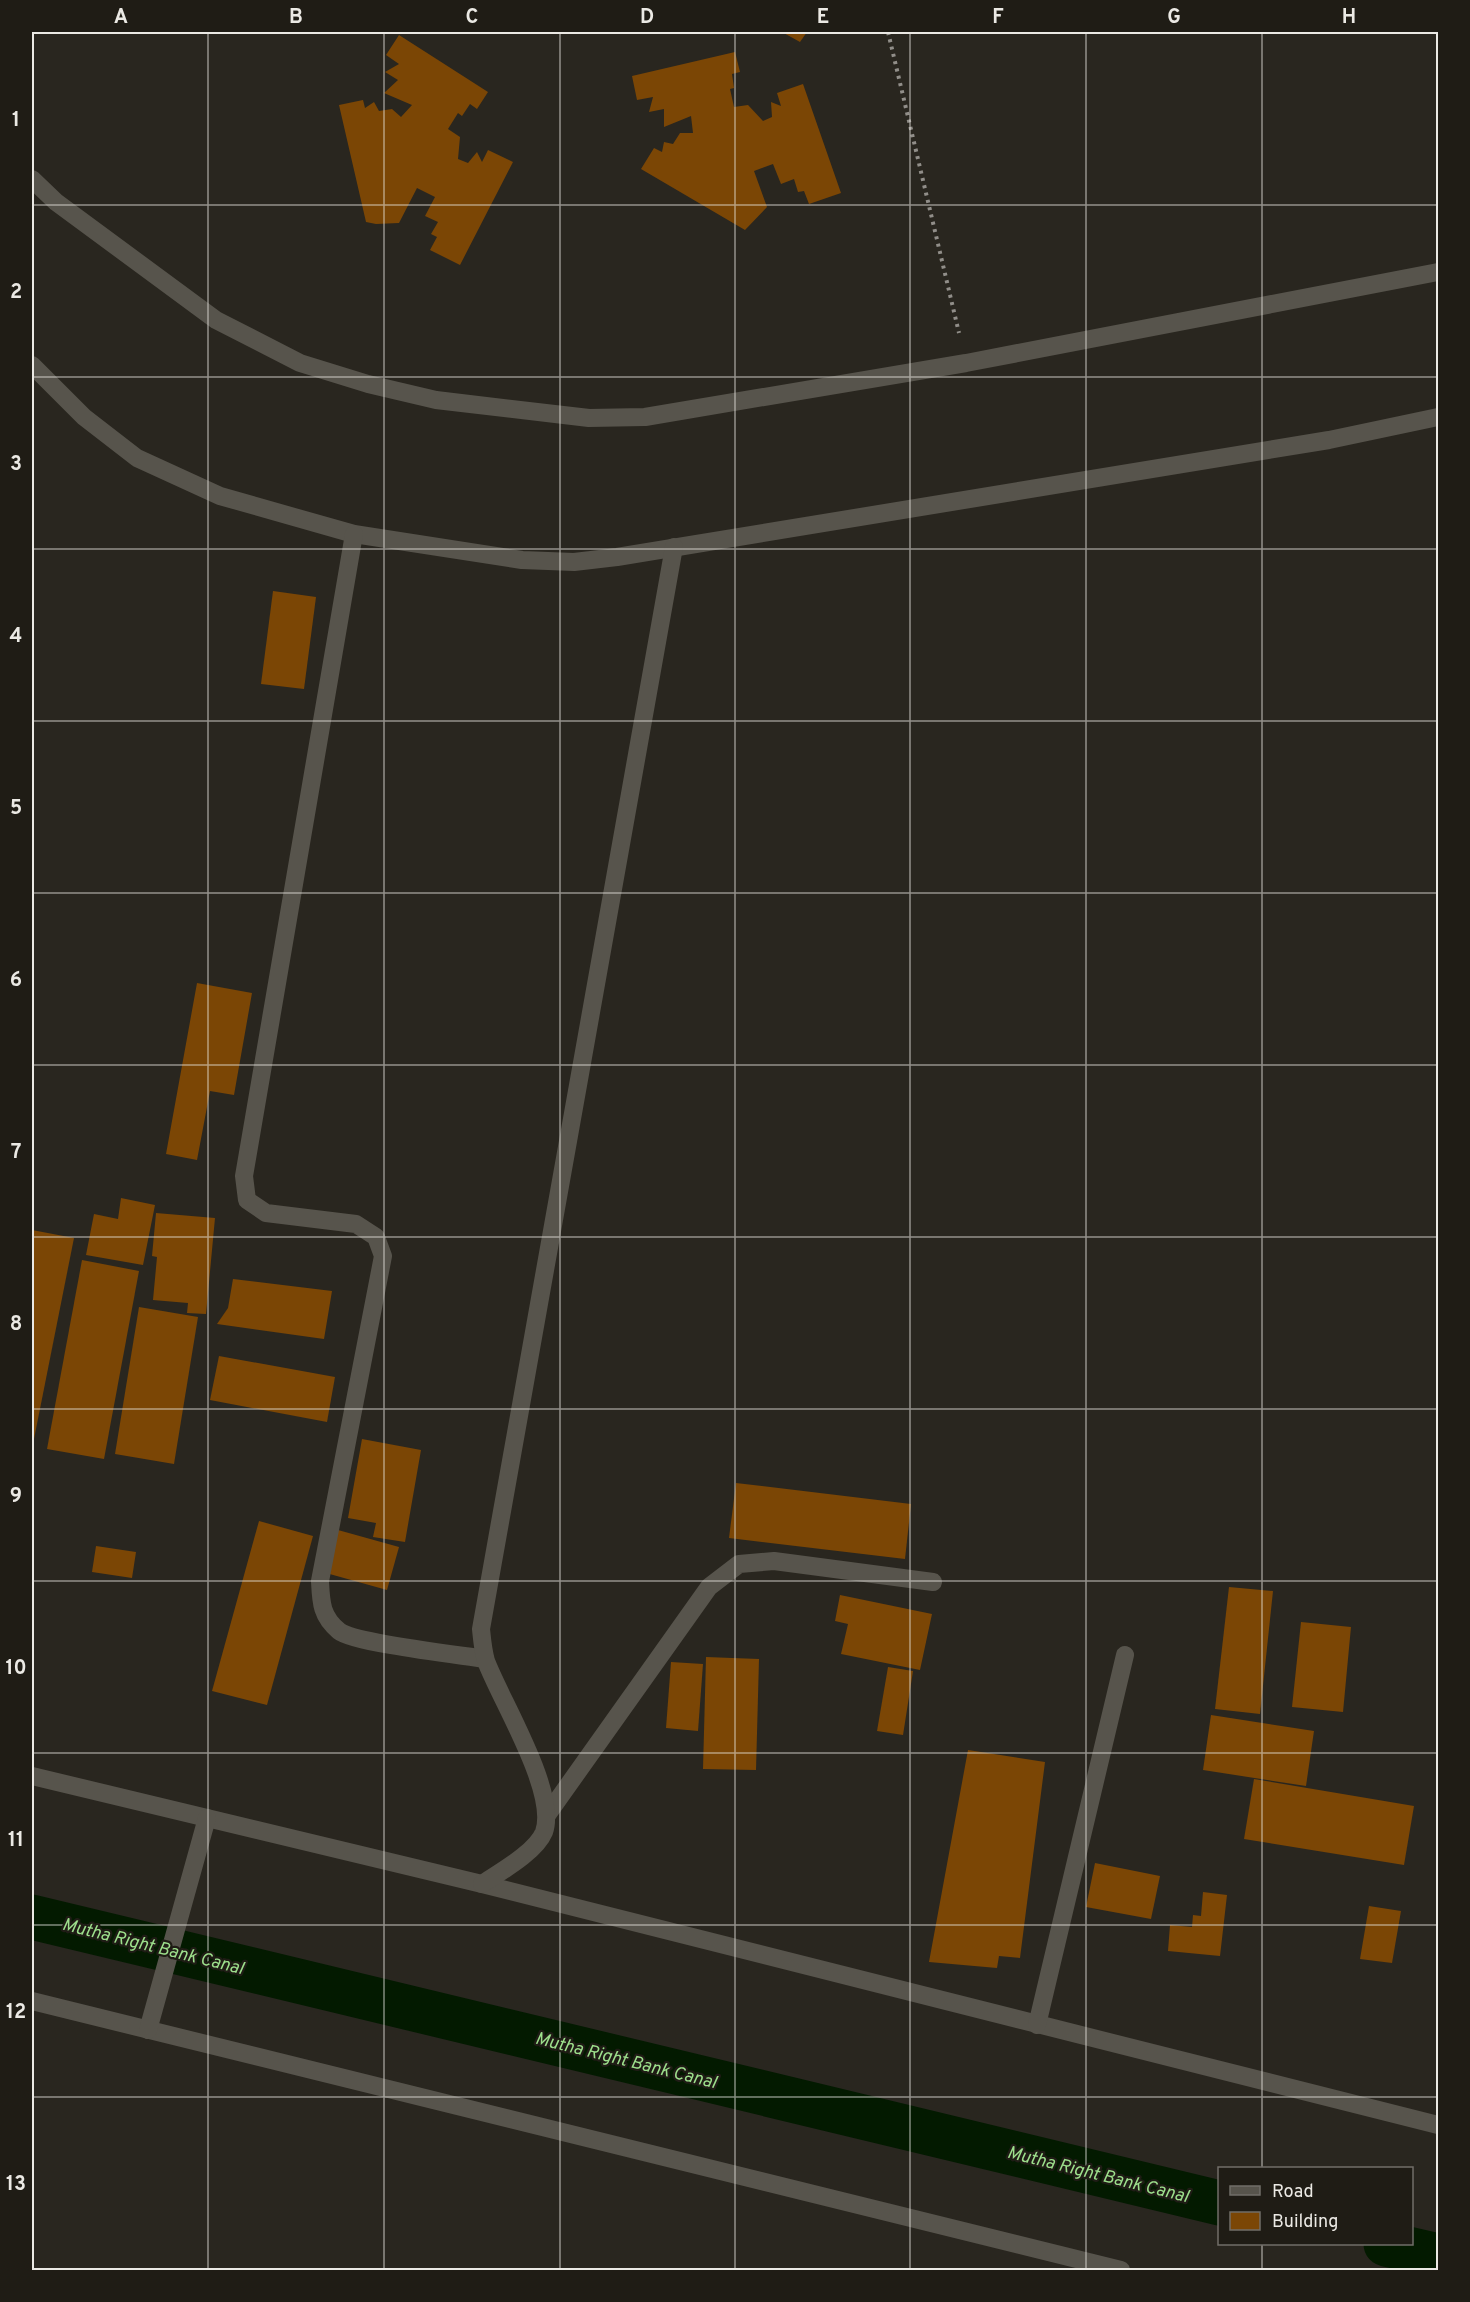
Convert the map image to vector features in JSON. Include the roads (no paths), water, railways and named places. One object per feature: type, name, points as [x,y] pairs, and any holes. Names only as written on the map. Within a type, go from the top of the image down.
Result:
[{"type":"street","points":[[32,179],[56,202],[216,320],[300,363],[368,384],[436,400],[589,418],[645,417],[966,363],[1438,272]]},
{"type":"street","points":[[32,365],[84,417],[137,458],[220,496],[354,534],[522,560],[574,561],[674,547],[1329,440],[1438,417]]},
{"type":"street","points":[[354,534],[244,1176],[247,1200],[266,1213],[356,1224],[376,1237],[383,1256],[320,1581],[321,1608],[340,1632],[370,1640],[485,1659]]},
{"type":"street","points":[[482,1884],[535,1846],[544,1832],[547,1815],[540,1782],[485,1659],[481,1629],[674,547]]},
{"type":"street","points":[[547,1815],[709,1587],[739,1564],[774,1562],[933,1582]]},
{"type":"street","points":[[1037,2025],[1125,1654]]},
{"type":"street","points":[[32,1776],[482,1884],[1438,2125]]},
{"type":"street","points":[[147,2030],[207,1818]]},
{"type":"street","points":[[32,2001],[1121,2271]]},
{"type":"waterway","name":"Mutha Right Bank Canal","points":[[32,1917],[1218,2203]]},
{"type":"waterway","name":"Mutha Right Bank Canal","points":[[1390,2245],[1438,2256]]}]
